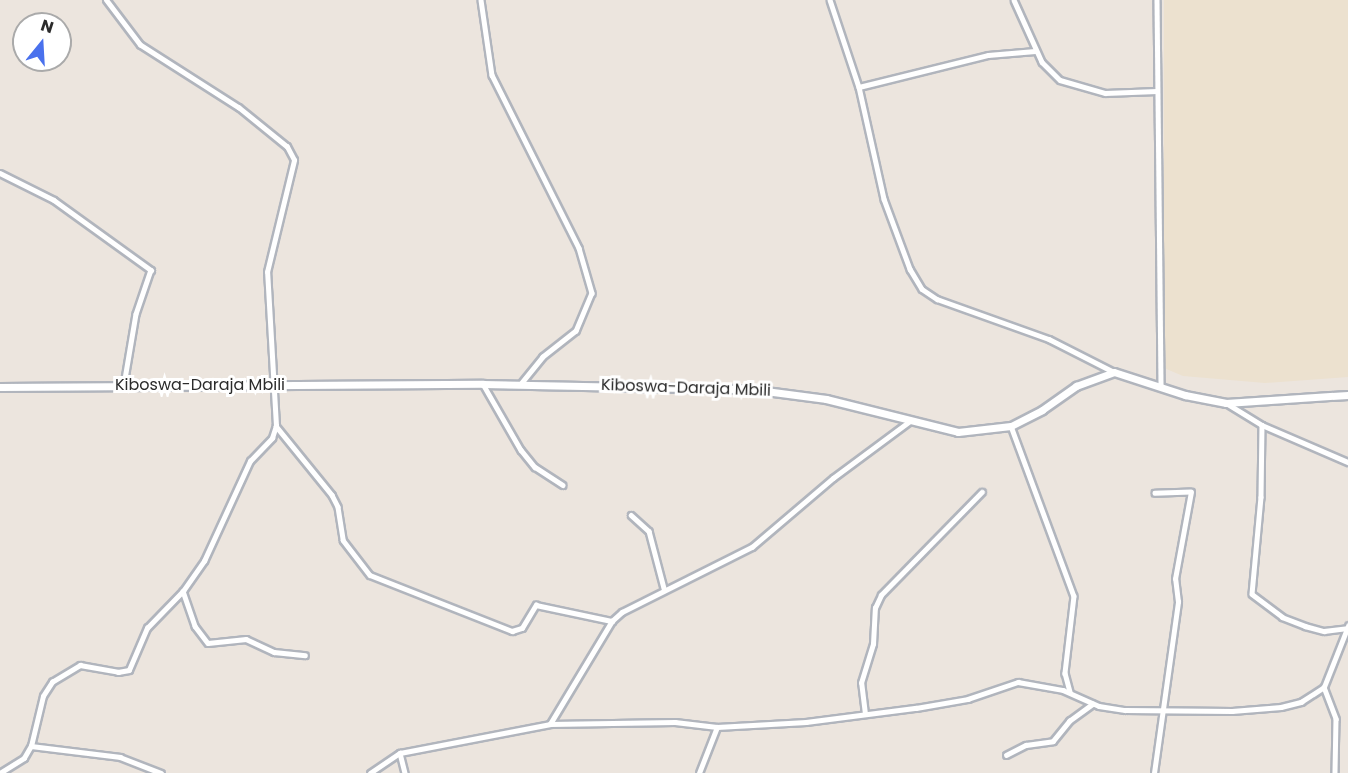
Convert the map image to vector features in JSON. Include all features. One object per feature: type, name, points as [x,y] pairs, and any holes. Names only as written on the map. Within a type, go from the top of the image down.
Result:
[{"type":"main road","name":"Kiboswa-Daraja Mbili","points":[[0,387],[521,384],[750,389],[826,399],[958,432],[1011,426],[1042,410],[1076,386],[1114,372]]},
{"type":"main road","points":[[1114,372],[1161,387],[1226,403],[1348,395]]},
{"type":"street","points":[[0,772],[24,758],[31,746],[43,696],[52,682],[80,665],[129,670],[147,628],[183,591],[218,536],[250,461],[272,438],[276,426],[267,272],[295,168],[291,153],[239,108],[140,45],[106,0]]},
{"type":"street","points":[[481,0],[492,75],[579,248],[592,293],[576,331],[543,357],[521,384]]},
{"type":"street","points":[[831,0],[859,87],[884,199],[910,268],[922,289],[936,299],[1049,339],[1114,372]]},
{"type":"street","points":[[1014,0],[1035,51],[1047,70],[1078,88],[1125,94],[1157,91]]},
{"type":"street","points":[[1157,0],[1161,387]]},
{"type":"street","points":[[859,87],[988,55],[1035,51]]},
{"type":"street","points":[[0,173],[54,200],[151,270],[136,314],[123,385]]},
{"type":"street","points":[[483,384],[521,450],[535,467],[563,485]]},
{"type":"street","points":[[1226,403],[1262,425],[1348,462]]},
{"type":"street","points":[[550,724],[612,621],[664,588],[752,547],[833,478],[910,421]]},
{"type":"street","points":[[1262,425],[1261,497],[1252,594],[1282,617],[1305,626],[1324,631],[1347,627]]},
{"type":"street","points":[[276,426],[332,495],[338,507],[343,540],[370,575],[512,631],[522,628],[536,605],[612,621]]},
{"type":"street","points":[[1011,426],[1074,596],[1065,673],[1070,692]]},
{"type":"street","points":[[865,714],[861,682],[873,644],[878,600],[982,492]]},
{"type":"street","points":[[1154,773],[1165,710],[1178,602],[1175,579],[1191,492],[1155,493]]},
{"type":"street","points":[[631,515],[649,531],[664,588]]},
{"type":"street","points":[[183,591],[195,626],[208,643],[246,639],[274,651],[305,655]]},
{"type":"street","points":[[370,773],[400,753],[550,724],[675,722],[717,727],[806,722],[968,699],[1018,682],[1070,692],[1092,704],[1125,710],[1257,710],[1301,702],[1324,687],[1347,627]]},
{"type":"street","points":[[1324,687],[1336,719],[1335,773]]},
{"type":"street","points":[[1006,755],[1026,745],[1053,741],[1069,721],[1092,704]]},
{"type":"street","points":[[699,773],[717,727]]},
{"type":"street","points":[[31,746],[120,757],[161,773]]},
{"type":"street","points":[[400,753],[405,773]]},
{"type":"shaded area","points":[[1164,0],[1348,0],[1348,377],[1265,383],[1183,376],[1164,368]]}]
